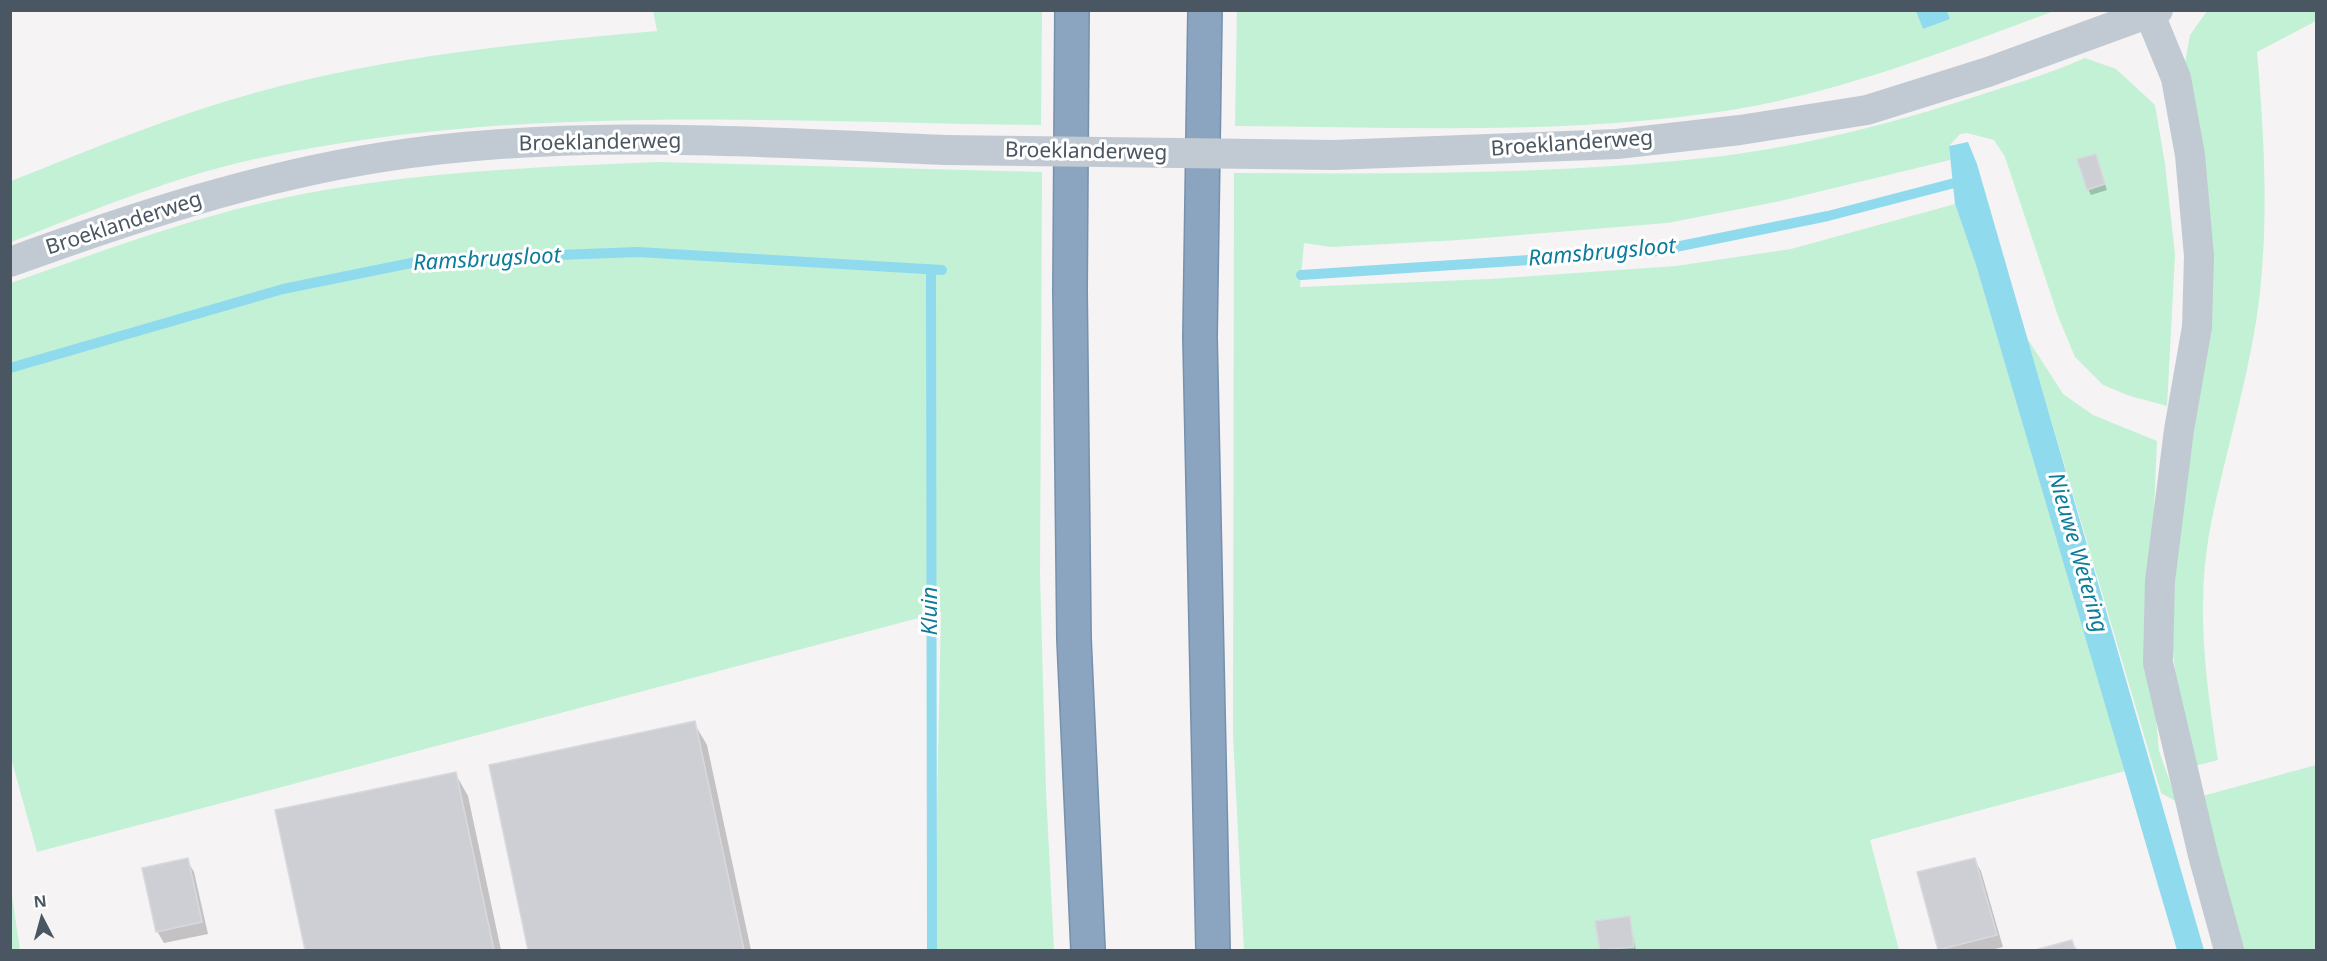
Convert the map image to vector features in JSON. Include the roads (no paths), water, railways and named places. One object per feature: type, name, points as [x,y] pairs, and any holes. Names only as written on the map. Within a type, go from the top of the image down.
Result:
[{"type":"highway","points":[[1072,10],[1070,290],[1074,639],[1088,951]]},
{"type":"highway","points":[[1205,10],[1200,338],[1214,951]]},
{"type":"street","name":"Broeklanderweg","points":[[10,262],[98,231],[300,172],[455,147],[600,140],[778,142],[946,150],[1334,155],[1617,144],[1740,130],[1867,110],[1988,72],[2154,13]]},
{"type":"street","points":[[2154,13],[2176,78],[2190,155],[2199,256],[2197,327],[2179,430],[2160,581],[2158,663],[2203,855],[2229,951]]},
{"type":"water","points":[[1916,11],[1947,11],[1950,19],[1923,29]]},
{"type":"water","name":"Nieuwe Wetering","points":[[1968,142],[1977,164],[2204,950],[2177,950],[1976,265],[1955,204],[1949,146]]},
{"type":"waterway","name":"Ramsbrugsloot","points":[[1301,275],[1651,252],[1828,216],[1966,180]]},
{"type":"waterway","name":"Ramsbrugsloot","points":[[10,368],[283,289],[426,260],[638,252],[942,270]]},
{"type":"waterway","name":"Kluin","points":[[931,271],[932,950]]}]
